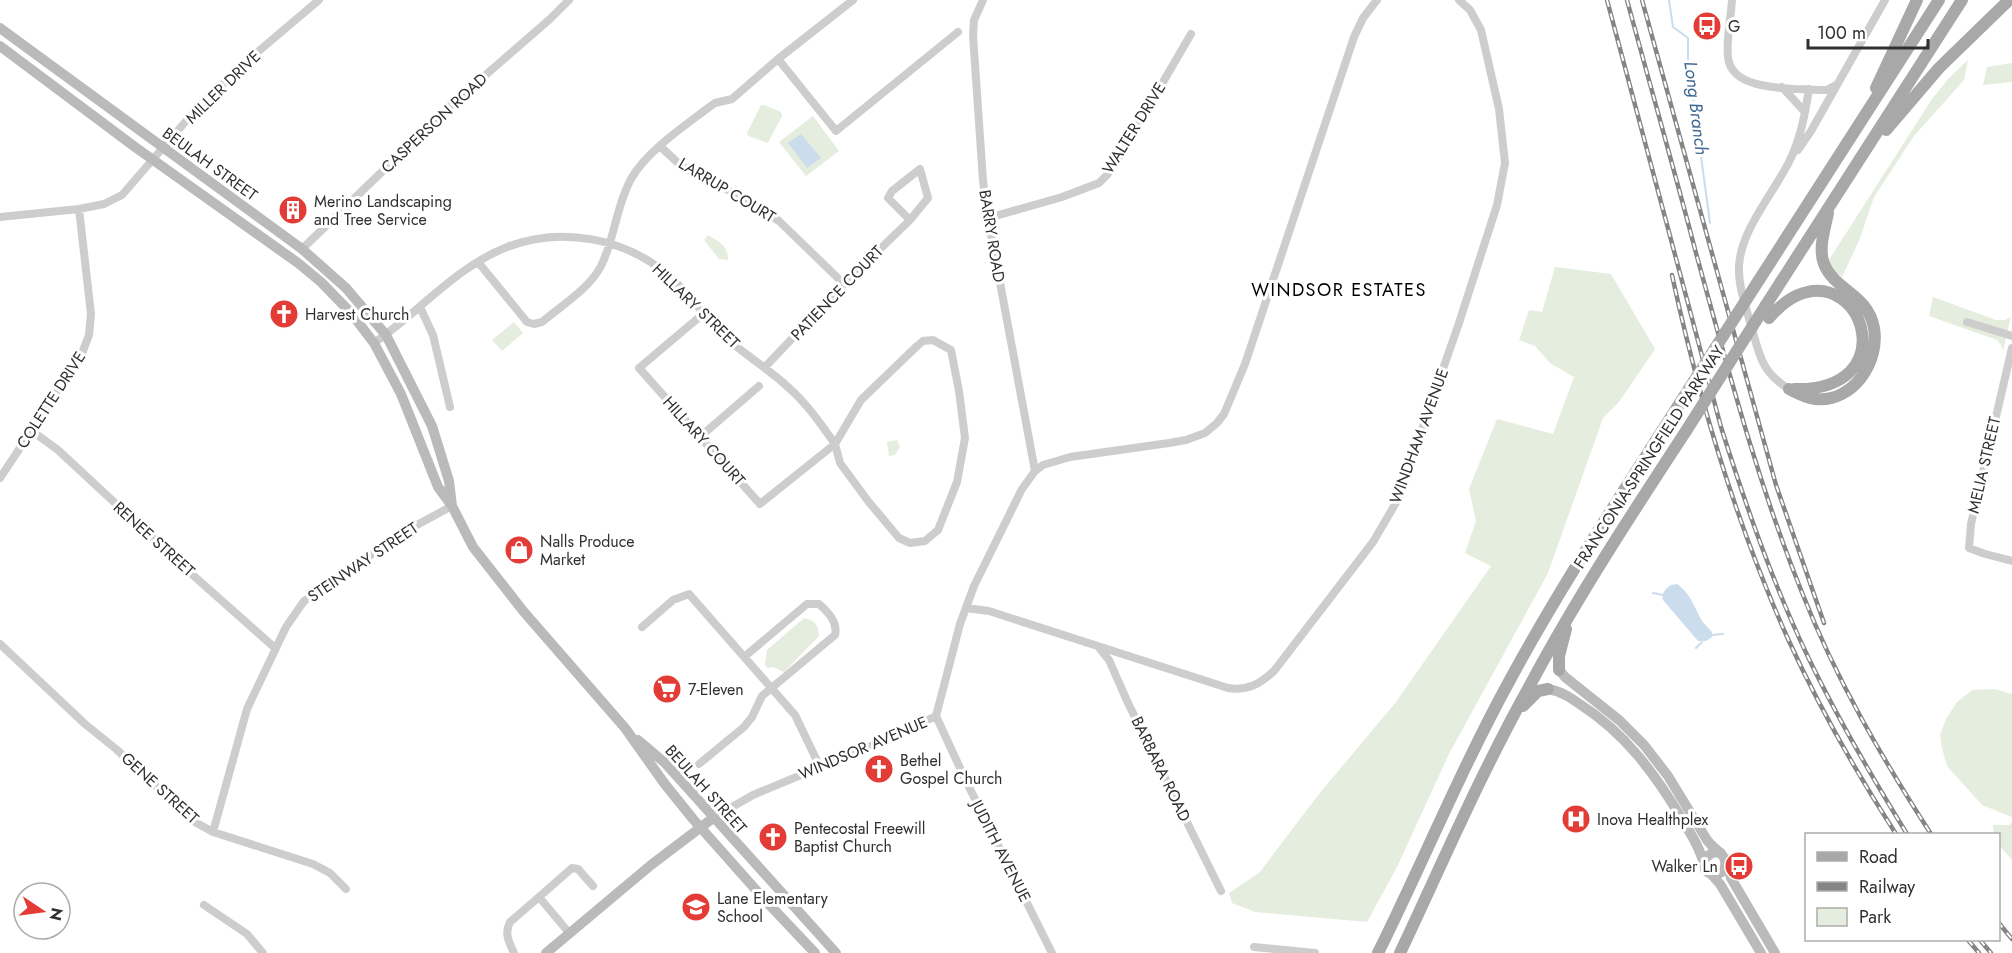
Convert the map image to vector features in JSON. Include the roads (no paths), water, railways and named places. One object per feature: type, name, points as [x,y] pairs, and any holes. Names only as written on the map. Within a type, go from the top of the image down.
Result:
[{"type":"main road","points":[[1864,117],[1917,0]]},
{"type":"main road","name":"FRANCONIA-SPRINGFIELD PARKWAY","points":[[1378,953],[1471,756],[1519,663],[1569,578],[1938,0]]},
{"type":"main road","points":[[1767,311],[1829,207],[1962,0]]},
{"type":"main road","points":[[1850,175],[1939,68],[2009,0]]},
{"type":"main road","name":"BEULAH STREET","points":[[0,28],[302,249],[346,288],[386,334],[432,426],[449,481],[452,506]]},
{"type":"main road","name":"BEULAH STREET","points":[[0,46],[321,282],[351,313],[374,343],[401,394],[438,487],[452,506],[473,547],[524,612],[625,728],[664,783],[700,827],[815,953]]},
{"type":"main road","points":[[1789,389],[1814,399],[1843,393],[1863,376],[1874,352],[1875,332],[1869,313],[1857,297],[1829,274],[1822,259],[1829,207]]},
{"type":"main road","points":[[1767,311],[1799,294],[1825,292],[1848,304],[1862,330],[1861,351],[1856,364],[1847,375],[1836,383],[1824,387],[1789,389]]},
{"type":"main road","name":"FRANCONIA-SPRINGFIELD PARKWAY","points":[[1400,953],[1513,715],[1570,613],[1739,347],[1767,311]]},
{"type":"main road","points":[[1570,613],[1559,656],[1559,670],[1619,720],[1644,745],[1668,776],[1707,840],[1724,858],[1731,878],[1775,953]]},
{"type":"main road","points":[[1513,715],[1538,691],[1548,689],[1564,694],[1586,707],[1613,729],[1655,776],[1698,847],[1705,870],[1720,884],[1761,953]]},
{"type":"main road","name":"BEULAH STREET","points":[[625,728],[665,763],[836,953]]},
{"type":"main road","points":[[546,953],[651,865],[713,818]]},
{"type":"main road","points":[[1704,864],[1704,859],[1710,853],[1724,858]]},
{"type":"main road","points":[[1711,874],[1721,873],[1724,858]]},
{"type":"street","name":"MILLER DRIVE","points":[[0,218],[79,209],[104,204],[122,195],[200,105],[319,0]]},
{"type":"street","name":"CASPERSON ROAD","points":[[302,249],[451,105],[569,0]]},
{"type":"street","points":[[478,262],[527,322],[534,324],[542,322],[589,284],[600,268],[630,180],[641,165],[708,108],[715,103],[732,99],[778,59],[853,0]]},
{"type":"street","name":"BARRY ROAD","points":[[983,0],[974,20],[973,44],[983,181],[1035,471]]},
{"type":"street","points":[[1035,471],[1043,465],[1070,457],[1186,440],[1205,433],[1221,419],[1245,364],[1354,37],[1366,13],[1377,0]]},
{"type":"street","name":"WINDHAM AVENUE","points":[[966,608],[989,611],[1218,686],[1235,689],[1254,687],[1274,671],[1373,542],[1390,515],[1403,486],[1497,205],[1504,172],[1503,136],[1486,47],[1477,22],[1459,0]]},
{"type":"street","points":[[1732,0],[1727,54],[1731,67],[1737,75],[1750,83],[1809,89],[1827,90],[1838,84]]},
{"type":"street","points":[[1789,389],[1772,377],[1762,361],[1739,271],[1740,254],[1746,238],[1790,161],[1808,137],[1885,0]]},
{"type":"street","points":[[778,59],[836,131],[958,32]]},
{"type":"street","name":"WALTER DRIVE","points":[[988,218],[1062,197],[1099,183],[1124,149],[1191,33]]},
{"type":"street","points":[[1780,86],[1805,112]]},
{"type":"street","points":[[1790,161],[1801,134],[1809,89]]},
{"type":"street","name":"LARRUP COURT","points":[[661,147],[695,174],[736,194],[779,221],[844,284]]},
{"type":"street","name":"PATIENCE COURT","points":[[765,367],[844,284],[910,220],[928,198],[920,169],[892,191],[888,198],[910,220]]},
{"type":"street","name":"COLETTE DRIVE","points":[[0,478],[81,356],[89,335],[91,314],[79,209]]},
{"type":"street","name":"HILLARY STREET","points":[[374,343],[478,262],[505,248],[545,238],[574,237],[609,244],[655,265],[682,289],[736,346],[765,367],[805,404],[836,444],[840,463],[868,501],[899,538],[910,543],[925,541],[938,530],[957,482],[965,438],[951,350],[933,340],[923,341],[861,400],[836,444]]},
{"type":"street","points":[[420,307],[433,335],[450,407]]},
{"type":"street","name":"HILLARY COURT","points":[[704,314],[639,368],[760,504],[836,444]]},
{"type":"street","points":[[1967,322],[2012,336]]},
{"type":"street","name":"MELIA STREET","points":[[2012,348],[1971,524],[1969,548],[2012,561]]},
{"type":"street","points":[[701,436],[759,386]]},
{"type":"street","name":"RENEE STREET","points":[[32,431],[58,450],[178,562],[275,648]]},
{"type":"street","name":"WINDSOR AVENUE","points":[[713,818],[753,795],[936,716],[966,608],[992,547],[1022,489],[1035,471]]},
{"type":"street","name":"STEINWAY STREET","points":[[213,832],[242,723],[275,648],[293,614],[304,601],[404,532],[452,506]]},
{"type":"street","points":[[642,627],[673,600],[689,594],[795,715],[820,766]]},
{"type":"street","points":[[699,764],[744,727],[752,717],[762,696],[835,635],[835,622],[819,604],[807,604],[744,657]]},
{"type":"street","name":"GENE STREET","points":[[0,644],[193,821],[213,832],[313,864],[330,873],[345,889]]},
{"type":"street","name":"BARBARA ROAD","points":[[1100,648],[1109,660],[1221,891]]},
{"type":"street","name":"JUDITH AVENUE","points":[[936,716],[1052,953]]},
{"type":"street","points":[[514,953],[506,934],[510,922],[572,868],[578,869],[593,885]]},
{"type":"street","points":[[539,897],[570,934]]},
{"type":"street","points":[[204,905],[247,934],[263,953]]},
{"type":"street","points":[[1254,947],[1285,952],[1315,953]]},
{"type":"water","points":[[801,134],[821,158],[807,168],[788,143]]},
{"type":"water","points":[[1677,584],[1689,596],[1702,621],[1712,632],[1712,637],[1706,641],[1698,641],[1663,600],[1665,590]]},
{"type":"waterway","name":"Long Branch","points":[[1669,0],[1673,27],[1688,38],[1688,60],[1710,223]]},
{"type":"waterway","points":[[1653,593],[1663,595]]},
{"type":"waterway","points":[[1712,635],[1723,634]]},
{"type":"waterway","points":[[1696,648],[1702,642]]},
{"type":"railway","points":[[1607,0],[1721,427],[1750,515],[1809,659],[1856,748],[1906,833]]},
{"type":"railway","points":[[1627,0],[1732,383],[1787,553],[1816,626],[1845,687],[1878,747],[1930,833]]},
{"type":"railway","points":[[1642,0],[1776,485],[1824,623]]},
{"type":"railway","points":[[1672,275],[1707,415],[1736,506],[1769,595],[1825,714],[1895,833]]},
{"type":"railway","points":[[2000,924],[2012,939]]},
{"type":"railway","points":[[1969,941],[1979,953]]},
{"type":"railway","points":[[1981,941],[1991,953]]},
{"type":"place","name":"G","points":[[1707,26]]},
{"type":"place","name":"Merino Landscaping and Tree Service","points":[[293,210]]},
{"type":"place","name":"Harvest Church","points":[[284,314]]},
{"type":"place","name":"Nalls Produce Market","points":[[519,550]]},
{"type":"place","name":"7-Eleven","points":[[667,689]]},
{"type":"place","name":"Bethel Gospel Church","points":[[879,769]]},
{"type":"place","name":"Inova Healthplex","points":[[1576,819]]},
{"type":"place","name":"Pentecostal Freewill Baptist Church","points":[[773,837]]},
{"type":"place","name":"Walker Ln","points":[[1739,866]]},
{"type":"place","name":"Lane Elementary School","points":[[696,907]]},
{"type":"district","name":"WINDSOR ESTATES","points":[[1339,290]]}]
